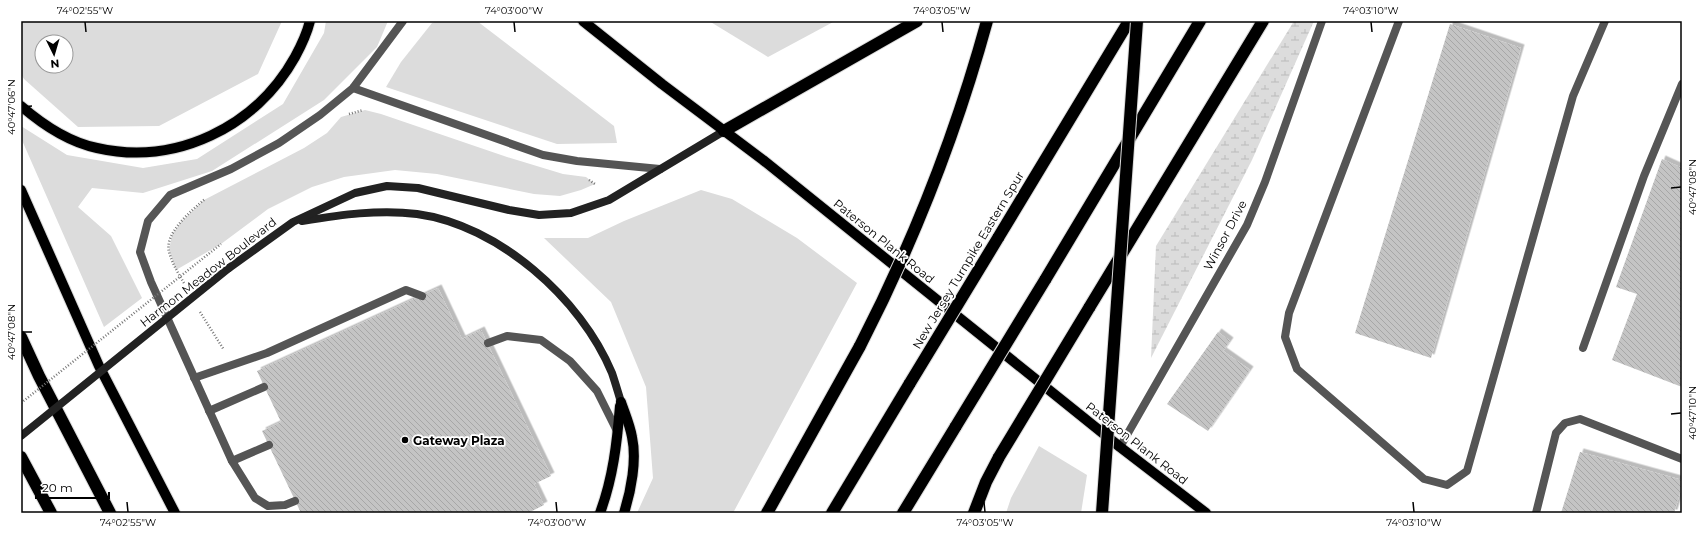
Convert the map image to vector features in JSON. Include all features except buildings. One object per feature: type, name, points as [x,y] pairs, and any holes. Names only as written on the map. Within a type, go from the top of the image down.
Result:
[{"type":"highway","points":[[724,131],[917,21]]},
{"type":"highway","points":[[767,513],[860,346],[890,288],[914,235],[937,176],[972,74],[987,21]]},
{"type":"highway","name":"New Jersey Turnpike Eastern Spur","points":[[832,513],[1129,21]]},
{"type":"highway","points":[[1102,513],[1137,21]]},
{"type":"highway","points":[[903,513],[1200,21]]},
{"type":"highway","points":[[974,513],[986,482],[999,458],[1263,21]]},
{"type":"highway","points":[[21,337],[110,513]]},
{"type":"highway","points":[[21,457],[51,513]]},
{"type":"main road","points":[[21,106],[50,128],[73,141],[96,148],[120,152],[147,153],[199,141],[223,130],[250,112],[269,95],[286,72],[300,48],[310,21]]},
{"type":"main road","name":"Paterson Plank Road","points":[[583,21],[724,131],[1120,447],[1206,513]]},
{"type":"main road","points":[[21,190],[99,366],[175,513]]},
{"type":"main road","points":[[600,513],[609,487],[615,455],[621,402]]},
{"type":"main road","points":[[621,402],[633,438],[633,462],[630,493],[624,513]]},
{"type":"street","points":[[295,501],[285,505],[268,506],[255,498],[232,461],[151,282],[140,252],[148,220],[170,195],[231,169],[279,143],[320,115],[353,88],[403,21]]},
{"type":"street","name":"Winsor Drive","points":[[1120,447],[1247,225],[1265,182],[1322,21]]},
{"type":"street","points":[[1399,21],[1289,313],[1285,337],[1297,369],[1424,479],[1447,485],[1467,471],[1573,96],[1605,21]]},
{"type":"street","points":[[1583,348],[1644,176],[1682,84]]},
{"type":"street","points":[[353,88],[543,155],[577,161],[660,169]]},
{"type":"street","name":"Harmon Meadow Boulevard","points":[[21,436],[229,268],[294,222],[355,193],[387,186],[418,188],[509,210],[539,215],[571,213],[610,200],[724,131]]},
{"type":"street","points":[[294,222],[344,215],[390,212],[418,214],[459,225],[484,237],[526,263],[550,284],[576,313],[594,338],[612,373],[621,402]]},
{"type":"street","points":[[194,378],[267,353],[406,290],[422,296]]},
{"type":"street","points":[[488,343],[507,336],[542,340],[570,361],[596,391],[618,433]]},
{"type":"street","points":[[209,411],[264,387]]},
{"type":"street","points":[[1536,513],[1556,433],[1565,423],[1580,419],[1682,459]]},
{"type":"street","points":[[232,461],[269,445]]},
{"type":"path","points":[[21,403],[221,244]]},
{"type":"green space","points":[[21,21],[282,21],[258,74],[159,126],[78,127],[24,79],[21,74]]},
{"type":"green space","points":[[326,21],[388,21],[377,47],[324,100],[212,171],[143,193],[92,188],[78,207],[111,236],[142,298],[104,327],[21,138],[21,126],[67,155],[143,168],[197,159],[283,104],[324,33]]},
{"type":"green space","points":[[438,21],[477,21],[614,126],[617,143],[557,144],[386,87],[401,62],[432,23]]},
{"type":"green space","points":[[709,21],[835,21],[768,57]]},
{"type":"green space","points":[[1294,21],[1314,21],[1252,160],[1151,358],[1156,246]]},
{"type":"green space","points":[[365,110],[563,174],[586,177],[595,184],[560,196],[534,194],[437,174],[395,170],[344,177],[312,187],[268,209],[221,244],[176,270],[169,250],[172,235],[181,222],[204,200],[304,148],[327,133],[341,117]]},
{"type":"green space","points":[[701,190],[732,199],[797,238],[857,283],[733,513],[637,513],[653,478],[646,387],[611,302],[544,238],[588,238],[624,221]]},
{"type":"green space","points":[[1039,446],[1087,475],[1081,513],[1006,513],[1011,498]]},
{"type":"place","name":"Gateway Plaza","points":[[405,440]]}]
